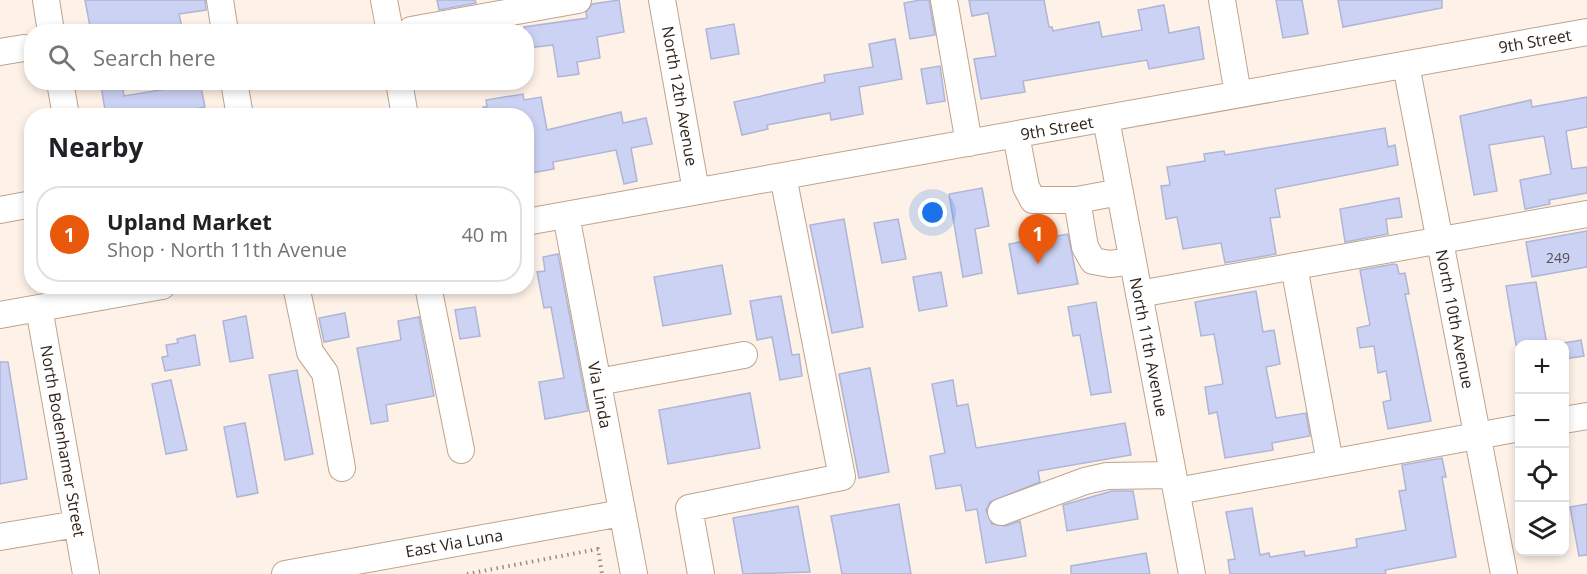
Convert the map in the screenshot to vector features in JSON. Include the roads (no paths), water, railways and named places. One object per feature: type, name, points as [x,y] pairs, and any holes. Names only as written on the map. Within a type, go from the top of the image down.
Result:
[{"type":"street","points":[[46,0],[50,24]]},
{"type":"street","points":[[220,0],[224,24]]},
{"type":"street","points":[[384,0],[396,24]]},
{"type":"street","points":[[440,24],[578,0]]},
{"type":"street","name":"North 12th Avenue","points":[[663,0],[696,191]]},
{"type":"street","points":[[944,0],[969,143]]},
{"type":"street","points":[[1222,0],[1238,94]]},
{"type":"street","name":"9th Street","points":[[534,221],[1587,32]]},
{"type":"street","name":"North 10th Avenue","points":[[1406,65],[1504,574]]},
{"type":"street","points":[[61,90],[65,108]]},
{"type":"street","points":[[235,90],[239,108]]},
{"type":"street","points":[[400,90],[404,108]]},
{"type":"street","name":"North 11th Avenue","points":[[1106,119],[1192,574]]},
{"type":"street","points":[[1016,135],[1026,187],[1033,200],[1077,200],[1120,192]]},
{"type":"street","points":[[701,574],[689,508],[842,477],[783,176]]},
{"type":"street","points":[[1077,200],[1085,247],[1093,261],[1110,264],[1133,261]]},
{"type":"street","points":[[0,210],[24,206]]},
{"type":"street","points":[[1139,294],[1587,214]]},
{"type":"street","name":"Via Linda","points":[[566,215],[634,574]]},
{"type":"street","points":[[1294,266],[1330,462]]},
{"type":"street","points":[[0,315],[39,308],[89,294]]},
{"type":"street","points":[[298,294],[310,352],[325,373],[342,468]]},
{"type":"street","points":[[430,294],[461,450]]},
{"type":"street","name":"North Bodenhamer Street","points":[[39,308],[86,574]]},
{"type":"street","points":[[598,382],[744,355]]},
{"type":"street","points":[[1569,419],[1587,416]]},
{"type":"street","points":[[1001,512],[1085,481],[1107,476],[1175,483],[1330,462],[1515,429]]},
{"type":"street","name":"East Via Luna","points":[[285,574],[622,513]]},
{"type":"street","points":[[0,537],[77,524]]},
{"type":"place","name":"Upland Market","points":[[1038,264]]}]
